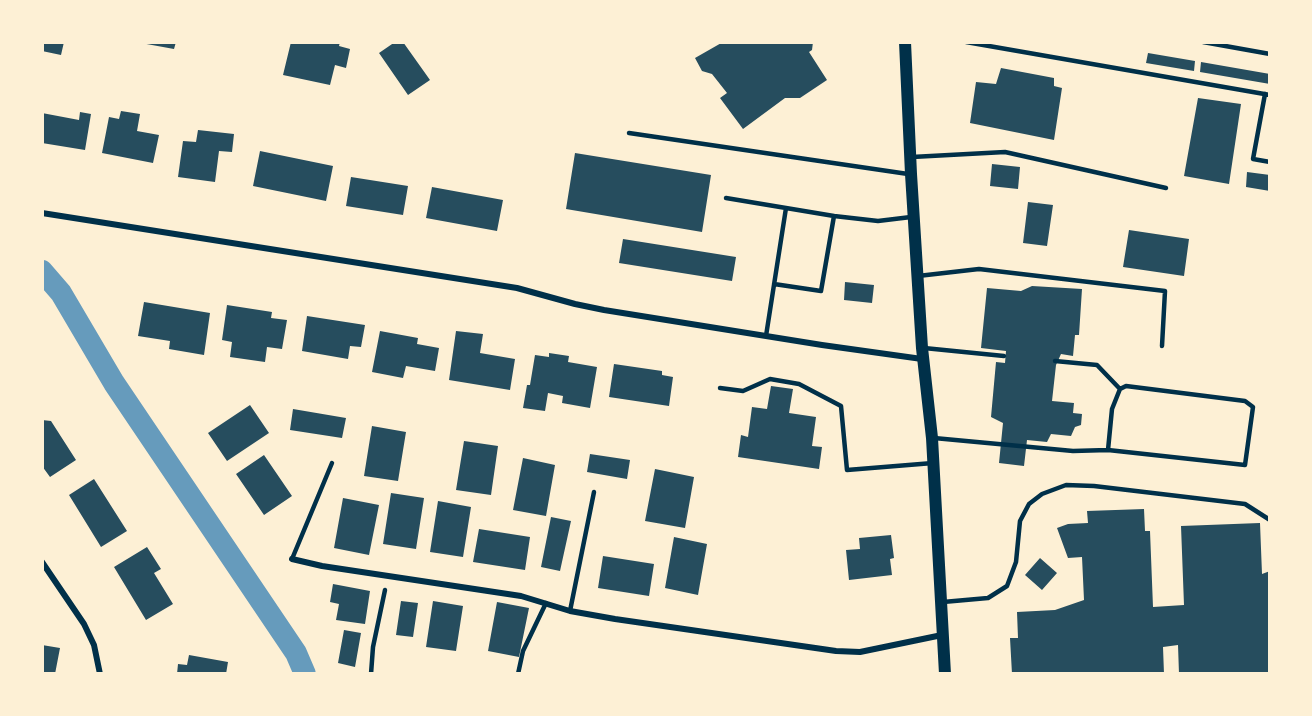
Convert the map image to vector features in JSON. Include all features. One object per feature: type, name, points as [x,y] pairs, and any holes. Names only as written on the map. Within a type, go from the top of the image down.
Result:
[{"type":"main road","points":[[905,42],[911,174],[923,353],[932,438],[945,674]]},
{"type":"street","points":[[42,213],[517,288],[575,304],[853,350],[923,353]]},
{"type":"street","points":[[292,559],[322,566],[521,596],[570,610],[626,621],[836,651],[860,652],[942,635]]},
{"type":"street","points":[[42,562],[84,624],[94,645],[100,674]]},
{"type":"lane","points":[[966,42],[1267,95],[1253,159],[1270,162]]},
{"type":"lane","points":[[1203,42],[1270,54]]},
{"type":"lane","points":[[629,133],[911,174]]},
{"type":"lane","points":[[910,157],[1005,152],[1166,188]]},
{"type":"lane","points":[[726,198],[878,221],[914,217]]},
{"type":"lane","points":[[766,336],[786,208]]},
{"type":"lane","points":[[774,284],[821,291],[834,216]]},
{"type":"lane","points":[[918,276],[979,269],[1165,291],[1162,346]]},
{"type":"lane","points":[[923,353],[1004,356]]},
{"type":"lane","points":[[1055,361],[1097,365],[1120,390]]},
{"type":"lane","points":[[720,388],[743,391],[770,380],[799,384],[841,406],[847,470],[933,464]]},
{"type":"lane","points":[[932,438],[1073,451],[1108,450],[1245,465],[1253,407],[1245,401],[1126,386],[1120,390],[1112,409],[1108,450]]},
{"type":"lane","points":[[292,559],[332,463]]},
{"type":"lane","points":[[940,602],[988,598],[1007,586],[1016,562],[1020,521],[1029,504],[1042,494],[1066,485],[1094,486],[1245,504],[1270,519]]},
{"type":"lane","points":[[570,610],[594,492]]},
{"type":"lane","points":[[371,674],[373,647],[385,590]]},
{"type":"lane","points":[[518,674],[522,651],[546,603]]},
{"type":"building","points":[[42,42],[64,42],[61,55],[42,51]]},
{"type":"building","points":[[141,42],[176,42],[174,49]]},
{"type":"building","points":[[291,42],[340,42],[339,46],[350,49],[346,68],[335,65],[330,85],[283,75]]},
{"type":"building","points":[[395,42],[403,42],[430,80],[408,95],[379,53]]},
{"type":"building","points":[[723,42],[813,42],[812,50],[809,52],[827,80],[800,98],[785,98],[743,129],[720,98],[727,93],[712,74],[702,71],[695,58]]},
{"type":"building","points":[[1148,53],[1195,61],[1194,71],[1146,63]]},
{"type":"building","points":[[1201,62],[1270,74],[1270,84],[1200,72]]},
{"type":"building","points":[[1001,68],[1054,78],[1054,86],[1062,88],[1054,140],[970,123],[976,82],[996,84]]},
{"type":"building","points":[[1198,98],[1241,104],[1229,184],[1184,176]]},
{"type":"building","points":[[121,111],[140,114],[137,131],[159,135],[153,163],[102,153],[109,117],[119,119]]},
{"type":"building","points":[[80,112],[91,114],[85,150],[42,143],[42,113],[79,120]]},
{"type":"building","points":[[198,130],[234,134],[232,152],[219,151],[215,182],[178,177],[183,141],[196,142]]},
{"type":"building","points":[[260,151],[333,166],[326,201],[253,186]]},
{"type":"building","points":[[575,153],[711,175],[702,232],[566,209]]},
{"type":"building","points":[[992,164],[1020,167],[1018,189],[990,186]]},
{"type":"building","points":[[1247,172],[1270,175],[1270,191],[1246,187]]},
{"type":"building","points":[[351,177],[408,186],[403,215],[346,206]]},
{"type":"building","points":[[432,187],[503,200],[497,231],[426,218]]},
{"type":"building","points":[[1028,202],[1053,205],[1047,246],[1023,243]]},
{"type":"building","points":[[1129,230],[1189,239],[1184,276],[1123,267]]},
{"type":"building","points":[[623,239],[736,257],[732,281],[619,263]]},
{"type":"building","points":[[845,282],[874,285],[872,303],[844,300]]},
{"type":"building","points":[[1032,286],[1082,289],[1079,335],[1075,335],[1073,356],[1061,354],[1056,365],[1052,401],[1074,403],[1073,413],[1082,414],[1081,425],[1075,427],[1071,436],[1051,434],[1047,442],[1027,440],[1024,466],[999,463],[1003,423],[991,417],[996,362],[1005,363],[1006,351],[981,348],[987,288],[1021,291]]},
{"type":"building","points":[[144,302],[210,313],[204,355],[169,349],[170,341],[138,336]]},
{"type":"building","points":[[227,305],[272,312],[271,318],[287,320],[282,349],[267,347],[265,362],[230,357],[232,342],[222,340]]},
{"type":"building","points":[[307,316],[365,325],[361,347],[350,346],[348,359],[302,351]]},
{"type":"building","points":[[380,331],[418,338],[417,344],[439,348],[435,371],[406,366],[403,378],[372,372]]},
{"type":"building","points":[[456,331],[483,334],[480,353],[515,359],[510,390],[449,380]]},
{"type":"building","points":[[549,353],[569,356],[568,362],[597,367],[590,408],[562,403],[563,396],[548,393],[545,411],[523,408],[535,355],[549,357]]},
{"type":"building","points":[[614,364],[662,371],[662,375],[673,377],[669,406],[609,397]]},
{"type":"building","points":[[771,386],[793,389],[789,413],[816,417],[812,446],[822,447],[819,469],[738,457],[741,435],[748,437],[752,407],[767,409]]},
{"type":"building","points":[[250,405],[269,433],[227,461],[208,433]]},
{"type":"building","points":[[293,409],[346,418],[342,438],[290,430]]},
{"type":"building","points":[[42,420],[51,421],[76,460],[50,477],[42,466]]},
{"type":"building","points":[[372,426],[406,432],[398,481],[364,476]]},
{"type":"building","points":[[464,441],[498,446],[491,495],[456,490]]},
{"type":"building","points":[[590,454],[630,460],[627,479],[587,472]]},
{"type":"building","points":[[264,455],[292,496],[264,515],[236,474]]},
{"type":"building","points":[[523,458],[555,465],[546,516],[513,510]]},
{"type":"building","points":[[655,469],[694,477],[685,528],[645,521]]},
{"type":"building","points":[[94,479],[127,531],[101,547],[69,495]]},
{"type":"building","points":[[391,493],[424,498],[416,549],[383,544]]},
{"type":"building","points":[[343,498],[379,505],[369,555],[334,548]]},
{"type":"building","points":[[438,501],[471,507],[463,557],[430,552]]},
{"type":"building","points":[[1144,509],[1145,531],[1150,531],[1153,607],[1184,605],[1181,526],[1260,523],[1262,574],[1270,571],[1270,673],[1179,674],[1178,645],[1163,647],[1164,674],[1012,674],[1010,638],[1018,638],[1017,612],[1055,610],[1084,600],[1082,557],[1068,558],[1057,528],[1068,524],[1088,523],[1087,511]]},
{"type":"building","points":[[551,517],[571,521],[560,571],[541,567]]},
{"type":"building","points":[[479,529],[530,537],[525,570],[473,562]]},
{"type":"building","points":[[891,535],[894,558],[890,559],[892,575],[849,580],[846,550],[860,549],[859,538]]},
{"type":"building","points":[[674,537],[707,544],[698,595],[665,588]]},
{"type":"building","points":[[147,547],[161,569],[154,573],[173,604],[146,620],[114,567]]},
{"type":"building","points":[[603,556],[654,564],[649,596],[598,588]]},
{"type":"building","points":[[1040,558],[1057,573],[1042,590],[1025,575]]},
{"type":"building","points":[[333,584],[370,591],[365,624],[336,620],[339,604],[330,602]]},
{"type":"building","points":[[401,601],[418,603],[413,637],[396,635]]},
{"type":"building","points":[[433,601],[463,606],[456,651],[426,647]]},
{"type":"building","points":[[497,602],[529,608],[519,657],[488,651]]},
{"type":"building","points":[[344,630],[361,633],[355,667],[338,663]]},
{"type":"building","points":[[42,645],[60,648],[55,674],[42,674]]},
{"type":"building","points":[[189,655],[228,662],[226,674],[177,674],[178,664],[187,665]]},
{"type":"waterway","points":[[42,271],[61,293],[114,383],[296,653],[305,674]]}]
